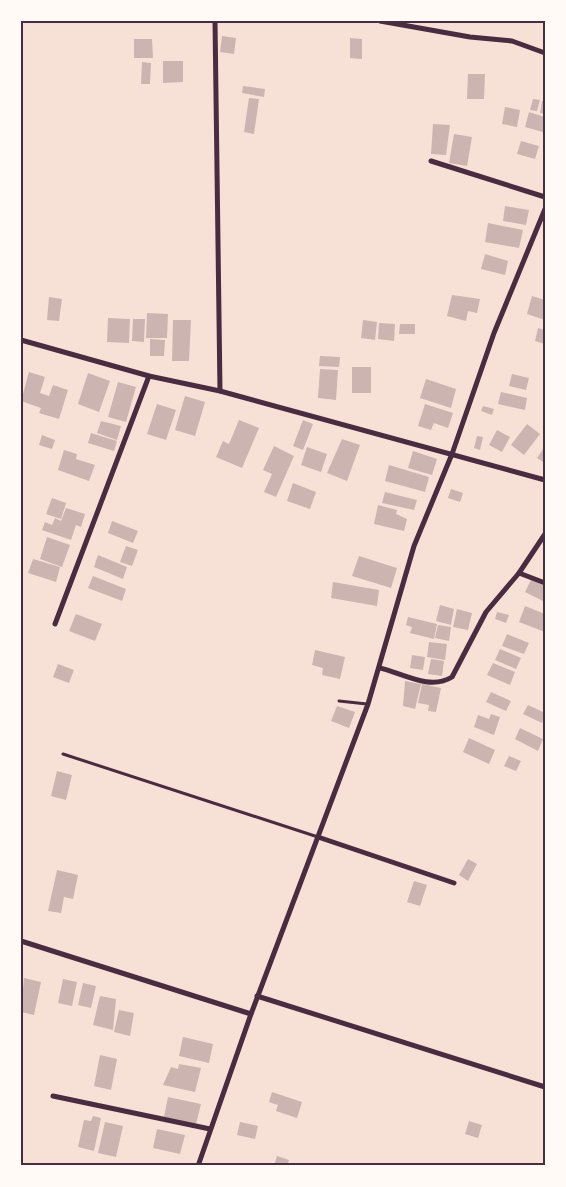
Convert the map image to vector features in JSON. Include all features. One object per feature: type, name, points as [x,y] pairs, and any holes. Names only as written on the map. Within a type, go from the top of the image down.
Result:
[{"type":"street","points":[[215,21],[220,391]]},
{"type":"street","points":[[380,21],[459,35],[512,41],[545,53]]},
{"type":"street","points":[[431,161],[545,197]]},
{"type":"street","points":[[198,1166],[257,996],[368,704],[414,546],[452,454],[494,333],[545,209]]},
{"type":"street","points":[[21,340],[149,376],[220,391],[545,480]]},
{"type":"street","points":[[55,624],[149,376]]},
{"type":"street","points":[[380,668],[423,682],[448,679],[454,673],[486,612],[519,573],[545,534]]},
{"type":"street","points":[[519,573],[545,583]]},
{"type":"street","points":[[318,837],[454,883]]},
{"type":"street","points":[[21,941],[251,1014]]},
{"type":"street","points":[[257,996],[545,1087]]},
{"type":"street","points":[[53,1096],[210,1130]]},
{"type":"lane","points":[[339,700],[368,704]]},
{"type":"lane","points":[[63,754],[318,837]]},
{"type":"building","points":[[222,36],[236,38],[234,54],[220,52]]},
{"type":"building","points":[[350,38],[362,39],[362,59],[350,58]]},
{"type":"building","points":[[134,39],[152,39],[153,58],[134,58]]},
{"type":"building","points":[[163,61],[183,61],[183,82],[163,83]]},
{"type":"building","points":[[142,62],[151,63],[150,84],[141,84]]},
{"type":"building","points":[[468,74],[485,74],[484,99],[467,99]]},
{"type":"building","points":[[243,86],[265,89],[264,97],[242,93]]},
{"type":"building","points":[[249,98],[259,99],[254,134],[244,132]]},
{"type":"building","points":[[533,99],[540,100],[537,111],[530,110]]},
{"type":"building","points":[[542,101],[545,101],[545,114],[540,113]]},
{"type":"building","points":[[505,107],[520,110],[517,127],[502,124]]},
{"type":"building","points":[[529,112],[545,117],[543,132],[525,127]]},
{"type":"building","points":[[433,124],[450,125],[446,155],[431,154]]},
{"type":"building","points":[[454,134],[472,137],[467,166],[449,163]]},
{"type":"building","points":[[521,141],[539,146],[535,159],[517,154]]},
{"type":"building","points":[[505,206],[529,210],[526,225],[503,221]]},
{"type":"building","points":[[488,223],[523,230],[519,248],[485,242]]},
{"type":"building","points":[[485,254],[508,261],[505,275],[481,269]]},
{"type":"building","points":[[452,295],[480,299],[477,313],[468,311],[466,321],[447,316]]},
{"type":"building","points":[[532,296],[545,300],[545,320],[527,314]]},
{"type":"building","points":[[49,297],[62,299],[59,321],[47,320]]},
{"type":"building","points":[[147,313],[168,314],[167,338],[146,338]]},
{"type":"building","points":[[108,318],[130,319],[129,343],[107,342]]},
{"type":"building","points":[[133,319],[145,319],[144,342],[132,341]]},
{"type":"building","points":[[173,320],[191,320],[189,361],[172,361]]},
{"type":"building","points":[[363,320],[377,322],[375,340],[361,338]]},
{"type":"building","points":[[379,323],[395,324],[394,341],[378,339]]},
{"type":"building","points":[[400,324],[415,324],[415,334],[399,334]]},
{"type":"building","points":[[538,328],[545,330],[545,344],[535,341]]},
{"type":"building","points":[[150,339],[165,340],[164,356],[150,356]]},
{"type":"building","points":[[320,356],[340,357],[339,367],[319,366]]},
{"type":"building","points":[[352,367],[371,367],[371,393],[352,393]]},
{"type":"building","points":[[320,369],[338,370],[336,400],[318,398]]},
{"type":"building","points":[[29,372],[45,377],[40,393],[49,396],[53,385],[68,390],[59,419],[39,413],[41,408],[21,401]]},
{"type":"building","points":[[88,373],[110,381],[99,412],[78,404]]},
{"type":"building","points":[[512,374],[529,378],[526,390],[509,386]]},
{"type":"building","points":[[426,379],[456,389],[451,408],[420,398]]},
{"type":"building","points":[[118,382],[136,387],[126,422],[108,417]]},
{"type":"building","points":[[501,392],[527,398],[525,410],[498,404]]},
{"type":"building","points":[[185,396],[205,402],[195,436],[175,430]]},
{"type":"building","points":[[157,404],[176,410],[166,440],[147,434]]},
{"type":"building","points":[[425,404],[453,413],[448,428],[434,423],[431,430],[418,426]]},
{"type":"building","points":[[483,406],[494,409],[492,415],[481,411]]},
{"type":"building","points":[[239,420],[259,428],[242,468],[216,457],[223,441],[229,444]]},
{"type":"building","points":[[303,420],[313,424],[303,450],[293,446]]},
{"type":"building","points":[[101,421],[121,426],[117,440],[97,433]]},
{"type":"building","points":[[527,424],[540,434],[524,455],[511,445]]},
{"type":"building","points":[[497,430],[510,437],[502,452],[489,445]]},
{"type":"building","points":[[91,433],[117,441],[114,451],[88,443]]},
{"type":"building","points":[[42,435],[55,440],[52,449],[39,445]]},
{"type":"building","points":[[477,436],[483,437],[480,450],[474,448]]},
{"type":"building","points":[[342,439],[360,445],[347,481],[327,473]]},
{"type":"building","points":[[274,446],[294,456],[276,497],[264,492],[272,474],[263,470]]},
{"type":"building","points":[[545,446],[545,463],[537,458]]},
{"type":"building","points":[[307,447],[327,454],[321,472],[301,465]]},
{"type":"building","points":[[64,450],[77,454],[76,459],[95,465],[89,481],[58,470]]},
{"type":"building","points":[[413,451],[437,459],[432,475],[408,468]]},
{"type":"building","points":[[389,465],[429,477],[425,492],[385,481]]},
{"type":"building","points":[[293,483],[316,492],[310,509],[287,501]]},
{"type":"building","points":[[451,489],[463,493],[460,502],[448,498]]},
{"type":"building","points":[[385,492],[417,500],[414,510],[382,503]]},
{"type":"building","points":[[52,498],[66,503],[61,519],[46,514]]},
{"type":"building","points":[[378,505],[397,510],[396,514],[407,519],[404,531],[374,524]]},
{"type":"building","points":[[66,508],[85,514],[81,527],[76,525],[71,540],[42,530],[45,522],[52,525],[55,518],[61,521]]},
{"type":"building","points":[[112,521],[138,531],[133,543],[108,533]]},
{"type":"building","points":[[47,537],[70,545],[62,567],[40,559]]},
{"type":"building","points":[[126,546],[138,550],[132,566],[120,562]]},
{"type":"building","points":[[98,555],[127,567],[123,579],[94,567]]},
{"type":"building","points":[[359,556],[397,568],[391,588],[352,576]]},
{"type":"building","points":[[33,559],[60,567],[56,582],[28,573]]},
{"type":"building","points":[[93,576],[126,589],[122,601],[88,588]]},
{"type":"building","points":[[531,580],[545,586],[545,602],[525,592]]},
{"type":"building","points":[[333,582],[379,590],[377,606],[331,598]]},
{"type":"building","points":[[440,605],[454,609],[451,625],[436,621]]},
{"type":"building","points":[[525,606],[545,614],[545,632],[519,622]]},
{"type":"building","points":[[457,609],[472,613],[468,630],[453,627]]},
{"type":"building","points":[[497,612],[509,615],[506,623],[495,619]]},
{"type":"building","points":[[76,614],[102,624],[95,641],[69,631]]},
{"type":"building","points":[[408,617],[437,624],[434,639],[410,633],[412,627],[406,625]]},
{"type":"building","points":[[438,625],[451,627],[449,641],[435,638]]},
{"type":"building","points":[[507,634],[529,643],[524,654],[502,646]]},
{"type":"building","points":[[429,642],[447,644],[445,660],[427,657]]},
{"type":"building","points":[[500,649],[521,658],[516,669],[495,660]]},
{"type":"building","points":[[315,650],[345,657],[340,679],[322,675],[323,668],[312,665]]},
{"type":"building","points":[[412,655],[425,657],[423,670],[410,668]]},
{"type":"building","points":[[431,659],[444,661],[442,676],[428,674]]},
{"type":"building","points":[[493,663],[515,672],[510,685],[487,675]]},
{"type":"building","points":[[58,664],[74,670],[69,683],[53,677]]},
{"type":"building","points":[[405,681],[421,684],[415,709],[403,706]]},
{"type":"building","points":[[422,684],[441,688],[436,712],[428,711],[429,705],[418,703]]},
{"type":"building","points":[[491,692],[511,701],[506,711],[486,702]]},
{"type":"building","points":[[528,705],[545,713],[542,723],[523,714]]},
{"type":"building","points":[[337,706],[355,712],[349,728],[331,721]]},
{"type":"building","points":[[491,714],[500,717],[494,735],[474,727],[478,715],[489,719]]},
{"type":"building","points":[[520,728],[543,739],[538,751],[515,739]]},
{"type":"building","points":[[469,738],[495,750],[489,764],[463,752]]},
{"type":"building","points":[[509,756],[521,761],[516,771],[504,766]]},
{"type":"building","points":[[57,771],[72,775],[66,800],[51,796]]},
{"type":"building","points":[[468,859],[477,864],[468,881],[459,875]]},
{"type":"building","points":[[57,870],[78,875],[73,899],[64,897],[61,913],[48,911]]},
{"type":"building","points":[[414,881],[427,885],[420,906],[407,902]]},
{"type":"building","points":[[24,978],[41,982],[34,1015],[21,1012]]},
{"type":"building","points":[[63,979],[77,982],[72,1006],[58,1003]]},
{"type":"building","points":[[83,983],[96,986],[91,1008],[78,1005]]},
{"type":"building","points":[[100,996],[116,999],[113,1030],[93,1025]]},
{"type":"building","points":[[119,1010],[134,1013],[130,1036],[114,1032]]},
{"type":"building","points":[[183,1037],[213,1044],[209,1063],[179,1056]]},
{"type":"building","points":[[100,1055],[117,1059],[111,1090],[94,1086]]},
{"type":"building","points":[[179,1064],[201,1068],[195,1092],[163,1085],[171,1067],[178,1069]]},
{"type":"building","points":[[272,1092],[302,1102],[297,1118],[276,1111],[278,1105],[269,1102]]},
{"type":"building","points":[[168,1097],[201,1104],[196,1124],[164,1117]]},
{"type":"building","points":[[93,1116],[101,1118],[94,1151],[78,1147],[84,1120],[91,1121]]},
{"type":"building","points":[[469,1121],[482,1125],[478,1138],[465,1134]]},
{"type":"building","points":[[105,1122],[123,1126],[116,1157],[98,1153]]},
{"type":"building","points":[[240,1122],[258,1126],[255,1139],[237,1135]]},
{"type":"building","points":[[157,1129],[185,1135],[180,1154],[153,1148]]},
{"type":"building","points":[[277,1156],[289,1160],[287,1166],[274,1166]]}]
